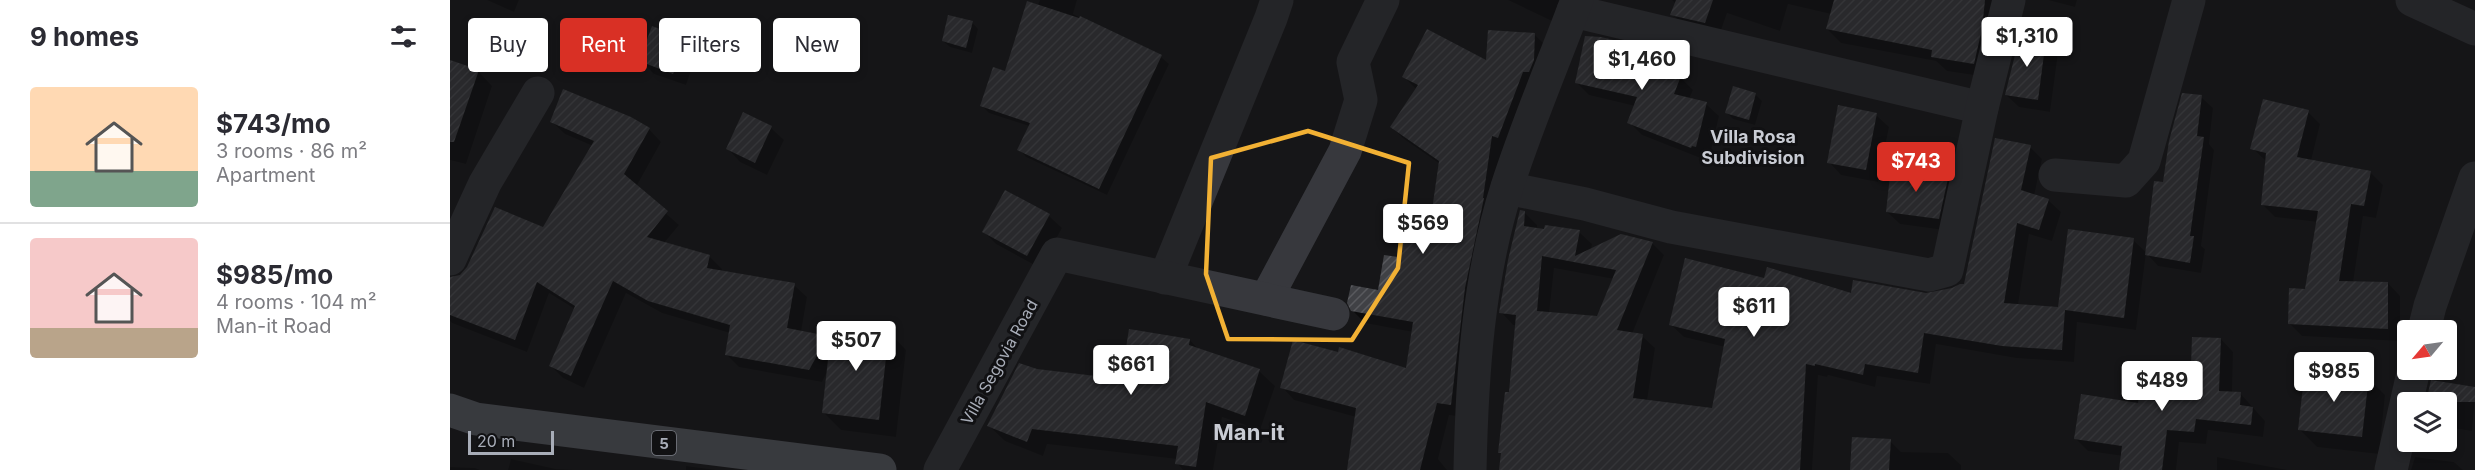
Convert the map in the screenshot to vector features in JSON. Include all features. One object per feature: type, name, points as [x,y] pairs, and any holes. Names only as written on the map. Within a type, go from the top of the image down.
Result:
[{"type":"highway","name":"5","points":[[450,410],[476,419],[880,470]]},
{"type":"street","points":[[1277,0],[1165,278],[1333,314]]},
{"type":"street","points":[[1266,299],[1345,151],[1361,100],[1353,62],[1383,0]]},
{"type":"street","points":[[1507,188],[1585,204],[1671,227],[1929,275],[1947,270],[2008,0]]},
{"type":"street","points":[[2055,175],[2126,181],[2144,161],[2189,0]]},
{"type":"street","points":[[2412,0],[2475,29]]},
{"type":"street","points":[[1470,470],[1471,408],[1477,336],[1489,259],[1507,188],[1575,5],[1982,108]]},
{"type":"street","points":[[450,259],[485,183],[538,93]]},
{"type":"street","points":[[2427,320],[2433,295],[2475,178]]},
{"type":"street","name":"Villa Segovia Road","points":[[940,470],[1057,254],[1165,278]]},
{"type":"street","points":[[2391,470],[2411,380]]},
{"type":"highlighted area","points":[[1308,131],[1409,163],[1398,268],[1352,340],[1228,339],[1206,274],[1211,158]]},
{"type":"building","points":[[1676,0],[1713,0],[1705,23],[1670,15]]},
{"type":"building","points":[[1834,0],[1985,0],[1982,29],[1974,64],[1931,57],[1932,50],[1826,29]]},
{"type":"building","points":[[1027,1],[1079,18],[1080,16],[1162,55],[1099,189],[1017,150],[1030,123],[980,106],[993,67],[1005,71]]},
{"type":"building","points":[[948,15],[973,21],[966,48],[942,41]]},
{"type":"building","points":[[652,26],[659,29],[659,69],[647,64],[647,39]]},
{"type":"building","points":[[1427,29],[1486,60],[1488,30],[1535,33],[1534,60],[1529,72],[1523,72],[1498,138],[1492,136],[1484,198],[1465,288],[1451,405],[1437,403],[1420,470],[1347,470],[1356,408],[1280,388],[1293,340],[1338,352],[1339,347],[1406,368],[1413,322],[1351,311],[1347,303],[1351,285],[1378,290],[1384,255],[1398,257],[1400,215],[1431,217],[1439,161],[1390,127],[1418,85],[1402,77]]},
{"type":"building","points":[[2020,35],[2046,39],[2038,100],[2005,95]]},
{"type":"building","points":[[1585,36],[1626,43],[1624,54],[1681,76],[1674,94],[1707,102],[1696,147],[1691,148],[1627,123],[1637,97],[1575,83]]},
{"type":"building","points":[[450,60],[468,66],[468,72],[478,72],[454,142],[450,142]]},
{"type":"building","points":[[1733,86],[1756,93],[1749,120],[1725,113]]},
{"type":"building","points":[[563,89],[631,117],[650,128],[624,174],[668,211],[647,237],[710,255],[707,268],[795,283],[787,328],[828,336],[809,370],[725,355],[730,325],[648,301],[613,281],[571,376],[549,366],[575,306],[537,282],[515,340],[450,315],[450,277],[460,275],[467,267],[495,207],[543,227],[594,141],[550,122]]},
{"type":"building","points":[[2182,93],[2202,95],[2197,136],[2204,137],[2190,236],[2194,236],[2190,263],[2145,255],[2154,181],[2163,182],[2169,141]]},
{"type":"building","points":[[2263,99],[2309,110],[2297,157],[2371,171],[2364,206],[2351,204],[2339,281],[2388,282],[2388,329],[2288,324],[2289,288],[2305,289],[2318,211],[2261,205],[2266,153],[2250,149]]},
{"type":"building","points":[[1838,105],[1877,113],[1866,170],[1827,163]]},
{"type":"building","points":[[743,112],[772,126],[755,163],[726,149]]},
{"type":"building","points":[[1995,138],[2031,145],[2021,190],[2049,199],[2039,230],[2017,223],[2004,303],[2058,307],[2068,229],[2134,238],[2124,318],[2065,310],[2062,350],[2002,346],[1924,333],[1918,373],[1865,364],[1863,375],[1806,364],[1800,470],[1499,470],[1501,453],[1498,453],[1505,392],[1509,392],[1516,315],[1499,313],[1520,210],[1525,211],[1524,226],[1544,229],[1545,225],[1580,230],[1575,256],[1621,234],[1653,242],[1617,330],[1643,334],[1633,398],[1712,408],[1725,339],[1669,325],[1685,258],[1764,278],[1767,267],[1851,293],[1853,280],[1926,293],[1964,284]],"holes":[[[1542,256],[1616,270],[1597,316],[1537,311]]]},
{"type":"building","points":[[1891,167],[1949,174],[1939,219],[1886,212]]},
{"type":"building","points":[[1005,190],[1050,214],[1027,256],[982,232]]},
{"type":"building","points":[[832,324],[889,331],[879,420],[822,413]]},
{"type":"building","points":[[1129,329],[1190,339],[1189,345],[1260,369],[1245,416],[1206,402],[1196,467],[1175,464],[1178,446],[1032,429],[1027,442],[987,426],[1019,363],[1037,369],[1121,379]]},
{"type":"building","points":[[2192,337],[2221,338],[2219,391],[2241,392],[2240,405],[2253,407],[2251,425],[2196,419],[2194,432],[2167,430],[2162,470],[2119,470],[2122,446],[2074,439],[2081,394],[2138,403],[2141,387],[2190,396]]},
{"type":"building","points":[[2305,369],[2369,376],[2362,437],[2298,430]]},
{"type":"building","points":[[2431,380],[2475,387],[2475,402],[2457,402],[2457,392],[2428,392]]},
{"type":"building","points":[[1852,437],[1891,439],[1889,470],[1850,470]]},
{"type":"district","name":"Villa Rosa Subdivision","points":[[1753,146]]},
{"type":"district","name":"Man-it","points":[[1249,432]]}]
